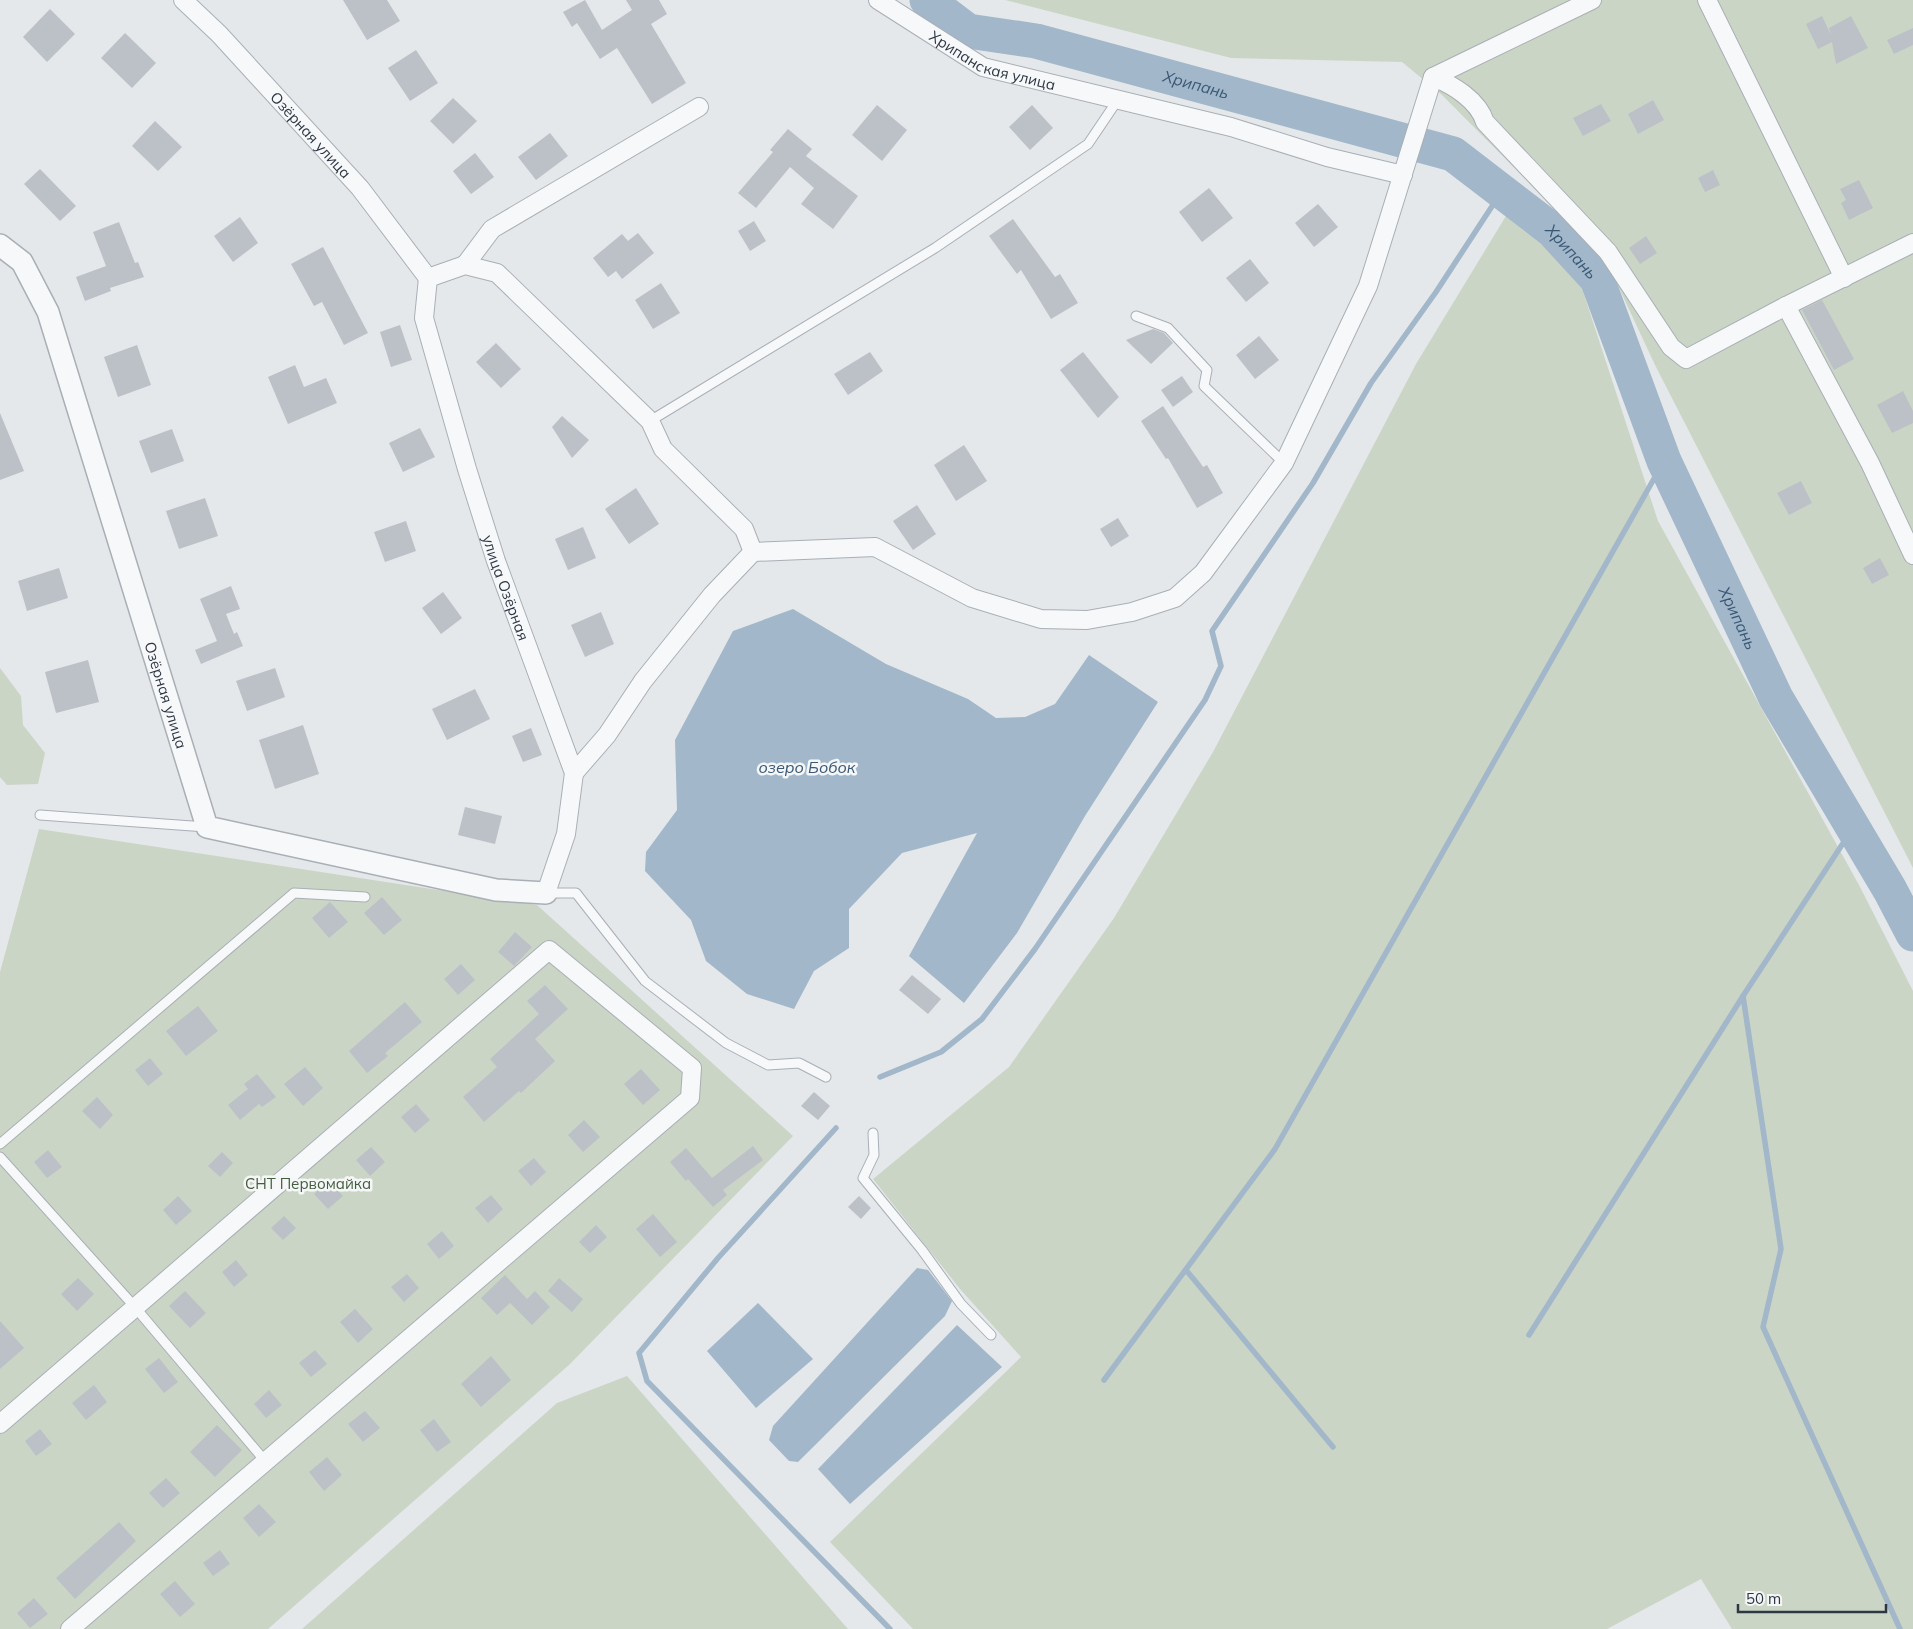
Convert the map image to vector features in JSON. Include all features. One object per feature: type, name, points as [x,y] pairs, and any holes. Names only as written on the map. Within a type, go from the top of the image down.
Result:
[{"type":"street","name":"Озёрная улица","points":[[183,0],[219,34],[360,188],[428,278]]},
{"type":"street","name":"Хрипанская улица","points":[[878,0],[983,67],[1230,128],[1328,157],[1403,175]]},
{"type":"street","points":[[574,773],[607,735],[643,681],[712,595],[753,552],[875,547],[972,598],[1041,619],[1087,620],[1132,612],[1175,598],[1202,573],[1284,463],[1368,286],[1433,77],[1592,0]]},
{"type":"street","points":[[1707,0],[1844,278]]},
{"type":"street","points":[[1433,77],[1453,85],[1482,113],[1485,122],[1608,252],[1671,347],[1686,359],[1786,306],[1913,243]]},
{"type":"street","points":[[465,265],[492,229],[700,107]]},
{"type":"street","name":"Озёрная улица","points":[[0,245],[22,262],[48,312],[207,827]]},
{"type":"street","points":[[428,278],[465,265],[497,273],[650,421],[663,449],[744,530],[753,552]]},
{"type":"street","name":"улица Озёрная","points":[[428,278],[424,318],[467,469],[496,561],[574,773],[566,834],[546,893]]},
{"type":"street","points":[[1786,306],[1870,463],[1913,555]]},
{"type":"street","points":[[207,827],[496,890],[546,893]]},
{"type":"street","points":[[0,1424],[134,1306],[549,950],[692,1068],[690,1098],[70,1629]]},
{"type":"lane","points":[[650,421],[935,248],[1080,150],[1088,144],[1117,101]]},
{"type":"lane","points":[[1136,316],[1168,328],[1207,370],[1204,386],[1284,463]]},
{"type":"lane","points":[[40,815],[207,827]]},
{"type":"lane","points":[[0,1144],[294,892],[365,897]]},
{"type":"lane","points":[[546,893],[576,893],[645,981],[726,1043],[768,1065],[799,1063],[826,1077]]},
{"type":"lane","points":[[873,1133],[874,1155],[863,1178],[922,1250],[961,1304],[991,1335]]},
{"type":"lane","points":[[0,1157],[134,1306],[265,1461]]},
{"type":"green space","points":[[1005,0],[1913,0],[1913,868],[1655,365],[1606,260],[1442,95],[1402,62],[1231,58]]},
{"type":"green space","points":[[1509,211],[1577,273],[1658,521],[1859,885],[1913,991],[1913,1629],[1732,1629],[1701,1579],[1607,1629],[913,1629],[830,1542],[1021,1357],[960,1289],[873,1179],[1009,1067],[1114,918],[1213,752],[1416,364]]},
{"type":"green space","points":[[0,668],[21,696],[23,725],[45,753],[38,784],[7,785],[0,777]]},
{"type":"green space","name":"СНТ Первомайка","points":[[39,829],[537,905],[793,1136],[570,1364],[268,1629],[0,1629],[0,972]]},
{"type":"green space","points":[[627,1376],[848,1629],[302,1629],[557,1403]]},
{"type":"water","name":"озеро Бобок","points":[[793,609],[886,664],[968,699],[996,718],[1025,717],[1055,704],[1089,655],[1158,702],[1085,816],[1017,933],[964,1003],[909,956],[977,833],[902,853],[849,909],[849,948],[814,971],[794,1009],[747,994],[706,961],[691,920],[645,871],[646,852],[677,810],[675,740],[733,631]]},
{"type":"water","points":[[917,1268],[928,1270],[952,1301],[945,1316],[798,1462],[789,1461],[769,1440],[773,1426]]},
{"type":"water","points":[[758,1303],[813,1359],[756,1408],[707,1351]]},
{"type":"water","points":[[957,1325],[1002,1367],[850,1504],[818,1469]]},
{"type":"building","points":[[343,0],[387,0],[400,21],[367,40]]},
{"type":"building","points":[[585,0],[602,30],[632,10],[626,0],[659,0],[667,14],[651,24],[686,83],[652,104],[617,48],[600,59],[577,23],[572,27],[563,12]]},
{"type":"building","points":[[50,9],[75,34],[47,62],[23,37]]},
{"type":"building","points":[[1822,16],[1831,35],[1829,28],[1851,16],[1868,48],[1836,64],[1832,42],[1818,49],[1806,24]]},
{"type":"building","points":[[1913,28],[1913,45],[1894,54],[1887,40]]},
{"type":"building","points":[[125,33],[156,63],[132,88],[101,58]]},
{"type":"building","points":[[416,50],[438,83],[410,101],[388,68]]},
{"type":"building","points":[[453,98],[477,121],[453,144],[430,121]]},
{"type":"building","points":[[1653,100],[1664,120],[1638,134],[1628,114]]},
{"type":"building","points":[[1601,104],[1611,121],[1583,136],[1573,118]]},
{"type":"building","points":[[877,105],[907,130],[882,161],[852,135]]},
{"type":"building","points":[[1032,105],[1053,128],[1030,150],[1009,127]]},
{"type":"building","points":[[155,121],[182,147],[158,171],[132,146]]},
{"type":"building","points":[[788,129],[812,149],[806,156],[858,196],[833,229],[801,204],[814,188],[790,167],[756,208],[738,193],[773,152],[770,150]]},
{"type":"building","points":[[550,133],[568,156],[536,180],[518,157]]},
{"type":"building","points":[[475,153],[494,177],[471,194],[453,171]]},
{"type":"building","points":[[40,169],[76,206],[60,221],[24,184]]},
{"type":"building","points":[[1713,170],[1720,185],[1705,192],[1698,178]]},
{"type":"building","points":[[1859,180],[1873,208],[1849,220],[1841,203],[1846,200],[1840,189]]},
{"type":"building","points":[[1209,188],[1233,218],[1202,242],[1179,212]]},
{"type":"building","points":[[1318,204],[1338,227],[1314,247],[1295,223]]},
{"type":"building","points":[[240,217],[258,243],[233,262],[214,236]]},
{"type":"building","points":[[1013,219],[1055,277],[1060,274],[1078,303],[1051,319],[1021,270],[1017,274],[989,236]]},
{"type":"building","points":[[754,221],[766,241],[750,251],[738,231]]},
{"type":"building","points":[[119,222],[135,263],[138,262],[144,277],[110,288],[111,291],[85,301],[76,277],[106,266],[93,232]]},
{"type":"building","points":[[638,233],[654,253],[622,279],[616,271],[608,277],[593,258],[622,234],[628,241]]},
{"type":"building","points":[[1646,236],[1657,253],[1640,264],[1629,248]]},
{"type":"building","points":[[323,247],[368,333],[344,345],[322,302],[314,306],[291,264]]},
{"type":"building","points":[[1250,259],[1269,283],[1246,302],[1226,278]]},
{"type":"building","points":[[661,283],[680,313],[653,329],[635,300]]},
{"type":"building","points":[[1822,300],[1854,359],[1834,370],[1802,310]]},
{"type":"building","points":[[400,325],[412,360],[391,367],[380,332]]},
{"type":"building","points":[[1153,329],[1164,333],[1173,343],[1151,364],[1126,340]]},
{"type":"building","points":[[1259,336],[1279,360],[1255,379],[1236,355]]},
{"type":"building","points":[[496,343],[521,369],[501,388],[476,362]]},
{"type":"building","points":[[137,345],[151,385],[118,397],[104,357]]},
{"type":"building","points":[[870,352],[883,371],[848,395],[834,374]]},
{"type":"building","points":[[1083,352],[1119,397],[1098,418],[1060,370]]},
{"type":"building","points":[[295,365],[304,387],[326,378],[337,403],[288,424],[268,377]]},
{"type":"building","points":[[1182,376],[1193,392],[1173,407],[1161,390]]},
{"type":"building","points":[[1903,391],[1913,411],[1913,423],[1892,433],[1877,405]]},
{"type":"building","points":[[1163,406],[1203,467],[1207,465],[1223,493],[1197,508],[1168,458],[1166,459],[1141,421]]},
{"type":"building","points":[[0,413],[24,471],[0,480]]},
{"type":"building","points":[[562,416],[589,440],[572,458],[552,427]]},
{"type":"building","points":[[420,428],[435,457],[403,472],[389,443]]},
{"type":"building","points":[[172,429],[184,461],[151,473],[139,441]]},
{"type":"building","points":[[964,445],[987,481],[956,501],[934,465]]},
{"type":"building","points":[[1801,481],[1812,503],[1789,515],[1777,493]]},
{"type":"building","points":[[636,488],[659,524],[629,544],[605,509]]},
{"type":"building","points":[[205,498],[218,536],[179,549],[166,511]]},
{"type":"building","points":[[917,505],[936,534],[913,550],[893,521]]},
{"type":"building","points":[[1118,518],[1129,536],[1111,547],[1100,529]]},
{"type":"building","points":[[406,521],[416,551],[385,562],[374,532]]},
{"type":"building","points":[[583,527],[596,558],[568,570],[555,539]]},
{"type":"building","points":[[1880,558],[1889,575],[1872,584],[1863,568]]},
{"type":"building","points":[[59,568],[68,598],[27,611],[18,581]]},
{"type":"building","points":[[231,586],[240,609],[226,614],[234,634],[237,632],[243,646],[201,664],[195,650],[217,641],[200,599]]},
{"type":"building","points":[[443,592],[462,618],[441,634],[422,608]]},
{"type":"building","points":[[601,612],[614,644],[585,657],[571,625]]},
{"type":"building","points":[[88,660],[99,702],[56,713],[45,672]]},
{"type":"building","points":[[275,668],[285,697],[247,711],[236,681]]},
{"type":"building","points":[[475,689],[490,719],[447,740],[432,709]]},
{"type":"building","points":[[303,725],[319,774],[275,789],[259,740]]},
{"type":"building","points":[[531,728],[542,755],[523,762],[512,736]]},
{"type":"building","points":[[465,807],[502,816],[495,844],[458,835]]},
{"type":"building","points":[[382,897],[402,920],[384,935],[364,913]]},
{"type":"building","points":[[330,902],[348,922],[329,938],[312,918]]},
{"type":"building","points":[[515,932],[532,947],[514,966],[498,952]]},
{"type":"building","points":[[461,964],[475,980],[458,995],[444,979]]},
{"type":"building","points":[[912,975],[941,999],[928,1014],[899,990]]},
{"type":"building","points":[[545,985],[568,1009],[535,1039],[555,1061],[521,1093],[519,1091],[484,1122],[463,1097],[497,1067],[490,1059],[539,1014],[527,1001]]},
{"type":"building","points":[[405,1002],[422,1022],[385,1053],[388,1056],[367,1073],[349,1051]]},
{"type":"building","points":[[198,1006],[218,1031],[186,1056],[166,1031]]},
{"type":"building","points":[[150,1058],[163,1074],[148,1086],[135,1070]]},
{"type":"building","points":[[305,1067],[323,1088],[303,1106],[284,1084]]},
{"type":"building","points":[[641,1069],[660,1090],[643,1105],[624,1084]]},
{"type":"building","points":[[257,1074],[276,1097],[262,1107],[259,1104],[240,1120],[228,1105],[248,1089],[244,1084]]},
{"type":"building","points":[[814,1092],[830,1106],[818,1120],[801,1106]]},
{"type":"building","points":[[97,1097],[113,1115],[100,1129],[82,1111]]},
{"type":"building","points":[[416,1104],[430,1120],[415,1133],[401,1117]]},
{"type":"building","points":[[584,1120],[600,1137],[583,1152],[568,1135]]},
{"type":"building","points":[[753,1146],[763,1160],[723,1190],[727,1195],[713,1207],[688,1179],[686,1181],[670,1162],[686,1148],[712,1178]]},
{"type":"building","points":[[371,1147],[385,1162],[370,1176],[356,1160]]},
{"type":"building","points":[[48,1150],[62,1167],[47,1178],[34,1162]]},
{"type":"building","points":[[222,1152],[233,1163],[220,1177],[208,1166]]},
{"type":"building","points":[[534,1158],[546,1172],[531,1186],[518,1171]]},
{"type":"building","points":[[329,1181],[343,1196],[328,1209],[314,1194]]},
{"type":"building","points":[[491,1195],[503,1209],[488,1223],[475,1208]]},
{"type":"building","points":[[178,1196],[192,1211],[176,1225],[163,1210]]},
{"type":"building","points":[[859,1196],[871,1208],[861,1219],[848,1207]]},
{"type":"building","points":[[653,1214],[677,1242],[660,1257],[636,1229]]},
{"type":"building","points":[[284,1216],[296,1228],[283,1240],[271,1228]]},
{"type":"building","points":[[596,1225],[607,1237],[590,1253],[579,1242]]},
{"type":"building","points":[[442,1231],[454,1246],[439,1259],[427,1244]]},
{"type":"building","points":[[236,1260],[248,1275],[234,1287],[222,1272]]},
{"type":"building","points":[[407,1274],[419,1288],[404,1302],[391,1287]]},
{"type":"building","points":[[505,1275],[527,1299],[535,1291],[550,1307],[532,1325],[510,1303],[497,1315],[481,1298]]},
{"type":"building","points":[[78,1278],[94,1294],[77,1311],[61,1294]]},
{"type":"building","points":[[559,1278],[583,1299],[572,1312],[548,1291]]},
{"type":"building","points":[[185,1291],[206,1313],[190,1328],[169,1306]]},
{"type":"building","points":[[355,1309],[373,1329],[358,1343],[340,1322]]},
{"type":"building","points":[[0,1321],[24,1348],[0,1369]]},
{"type":"building","points":[[315,1350],[327,1364],[311,1377],[299,1363]]},
{"type":"building","points":[[491,1356],[511,1380],[481,1407],[461,1384]]},
{"type":"building","points":[[159,1358],[178,1382],[164,1393],[145,1369]]},
{"type":"building","points":[[94,1385],[107,1402],[86,1420],[72,1403]]},
{"type":"building","points":[[269,1390],[282,1405],[266,1418],[254,1404]]},
{"type":"building","points":[[365,1411],[380,1428],[363,1442],[348,1424]]},
{"type":"building","points":[[434,1419],[451,1442],[437,1452],[420,1430]]},
{"type":"building","points":[[217,1425],[242,1450],[215,1477],[190,1452]]},
{"type":"building","points":[[40,1429],[52,1444],[36,1456],[25,1441]]},
{"type":"building","points":[[327,1457],[342,1475],[324,1491],[309,1472]]},
{"type":"building","points":[[166,1478],[180,1493],[163,1508],[149,1493]]},
{"type":"building","points":[[259,1504],[276,1522],[259,1537],[243,1518]]},
{"type":"building","points":[[119,1522],[136,1541],[75,1599],[56,1578]]},
{"type":"building","points":[[220,1550],[230,1564],[213,1576],[203,1563]]},
{"type":"building","points":[[175,1581],[195,1604],[180,1617],[160,1594]]},
{"type":"building","points":[[34,1598],[48,1614],[30,1628],[17,1613]]},
{"type":"waterway","name":"Хрипань","points":[[927,0],[968,31],[1036,41],[1453,154],[1552,230],[1597,279],[1664,461],[1776,698],[1890,890],[1913,934]]},
{"type":"waterway","points":[[880,1077],[941,1052],[982,1019],[1035,949],[1205,700],[1221,666],[1212,631],[1313,483],[1371,383],[1436,292],[1502,191]]},
{"type":"waterway","points":[[1104,1380],[1275,1149],[1664,461]]},
{"type":"waterway","points":[[1529,1335],[1743,996],[1853,828]]},
{"type":"waterway","points":[[1743,996],[1781,1249],[1763,1327],[1900,1629]]},
{"type":"waterway","points":[[836,1128],[718,1258],[639,1353],[647,1381],[890,1629]]},
{"type":"waterway","points":[[1186,1270],[1333,1447]]}]
